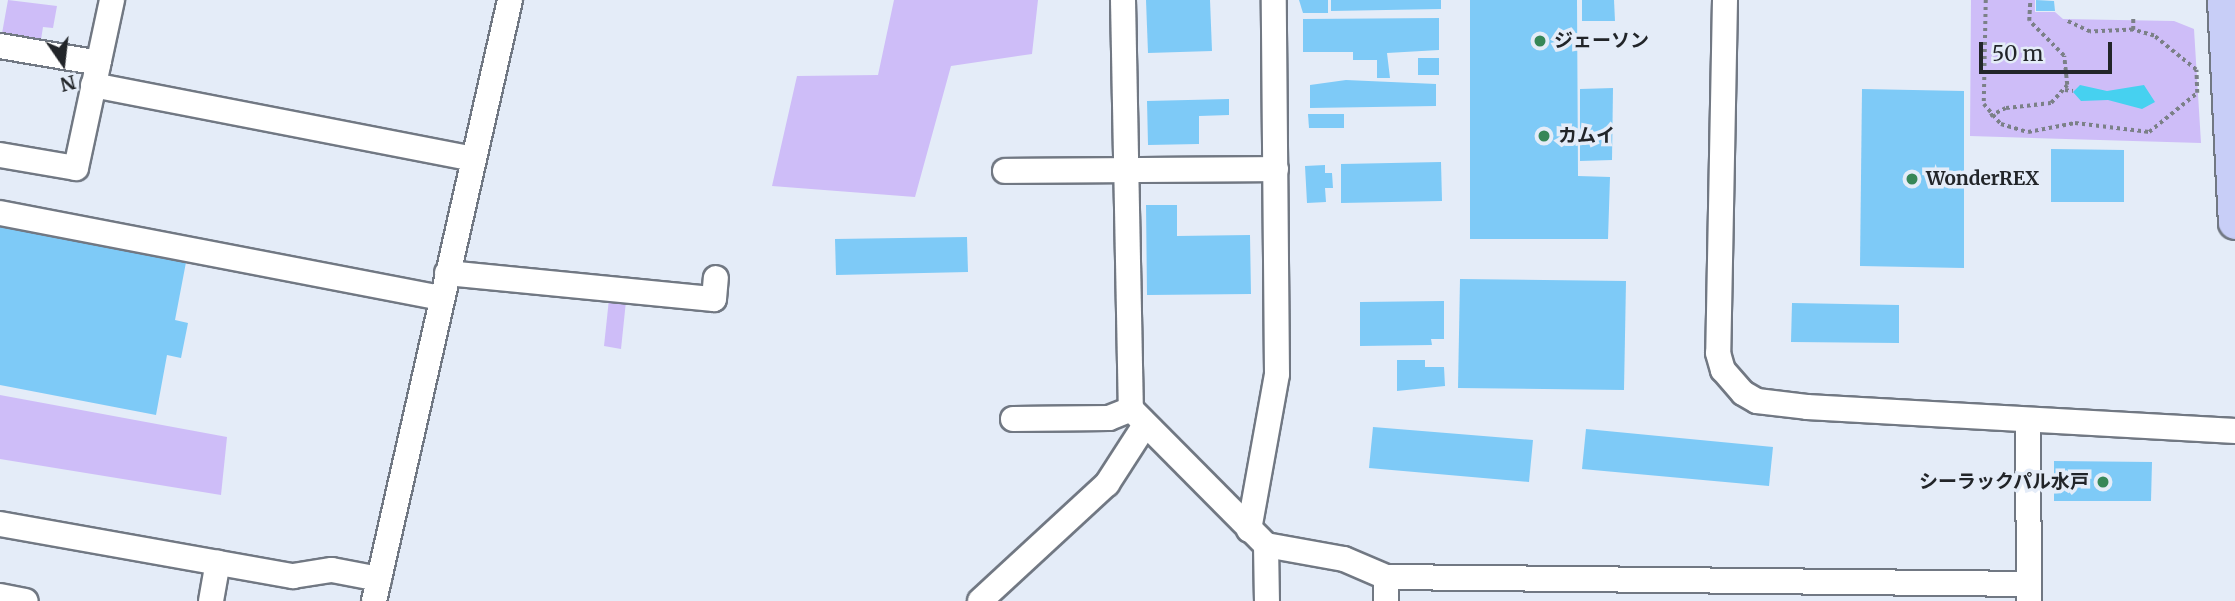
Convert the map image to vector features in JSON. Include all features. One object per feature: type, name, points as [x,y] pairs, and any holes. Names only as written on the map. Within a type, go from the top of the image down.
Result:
[{"type":"main road","points":[[2224,0],[2235,223]]},
{"type":"street","points":[[0,155],[76,169],[112,0]]},
{"type":"street","points":[[0,524],[293,576],[332,570],[377,590],[510,0]]},
{"type":"street","points":[[980,601],[1107,484],[1138,417],[1125,170],[1123,0]]},
{"type":"street","points":[[1267,601],[1257,538],[1277,374],[1274,0]]},
{"type":"street","points":[[1725,0],[1718,353],[1723,370],[1757,401],[2028,423],[2235,431]]},
{"type":"street","points":[[0,46],[96,74],[474,159]]},
{"type":"street","points":[[1005,171],[1276,169]]},
{"type":"street","points":[[0,213],[442,298]]},
{"type":"street","points":[[447,273],[714,299],[716,278]]},
{"type":"street","points":[[1013,419],[1138,417],[1257,538],[1344,559],[1386,589],[2029,592],[2028,423]]},
{"type":"street","points":[[211,601],[218,563]]},
{"type":"street","points":[[0,596],[26,601]]},
{"type":"path","points":[[1986,0],[1984,104],[1990,116],[2028,132],[2075,123],[2155,130],[2195,98],[2196,71],[2163,42],[2133,30],[2090,32],[2066,21]]},
{"type":"path","points":[[1990,116],[2006,108],[2051,103],[2065,90],[2064,56],[2029,21],[2029,0]]},
{"type":"path","points":[[2133,17],[2133,30]]},
{"type":"path","points":[[2065,90],[2073,91]]},
{"type":"shaded area","points":[[8,0],[57,6],[53,28],[43,27],[40,46],[1,39]]},
{"type":"shaded area","points":[[894,0],[1038,0],[1032,54],[951,66],[915,197],[772,186],[797,76],[878,75]]},
{"type":"shaded area","points":[[1971,0],[2035,0],[2035,12],[2055,12],[2063,19],[2174,21],[2194,29],[2201,143],[1970,136]]},
{"type":"shaded area","points":[[609,299],[626,301],[621,349],[604,346]]},
{"type":"shaded area","points":[[0,395],[227,437],[221,495],[0,459]]},
{"type":"water","points":[[2080,85],[2107,91],[2144,85],[2155,102],[2142,109],[2108,100],[2081,101],[2073,92]]},
{"type":"building","points":[[1146,0],[1210,0],[1212,51],[1148,53]]},
{"type":"building","points":[[1299,0],[1328,0],[1328,13],[1303,13]]},
{"type":"building","points":[[1331,0],[1441,0],[1441,9],[1331,11]]},
{"type":"building","points":[[1470,0],[1577,0],[1578,176],[1610,177],[1608,239],[1470,239]]},
{"type":"building","points":[[1582,0],[1614,0],[1615,21],[1582,21]]},
{"type":"building","points":[[2036,0],[2054,1],[2055,11],[2036,11]]},
{"type":"building","points":[[1439,18],[1439,50],[1387,53],[1390,78],[1377,78],[1377,60],[1353,60],[1353,52],[1303,52],[1303,19]]},
{"type":"building","points":[[1418,58],[1439,58],[1439,75],[1418,75]]},
{"type":"building","points":[[1346,80],[1436,84],[1436,106],[1310,108],[1310,85]]},
{"type":"building","points":[[1613,88],[1612,160],[1580,161],[1580,89]]},
{"type":"building","name":"WonderREX","points":[[1862,89],[1964,91],[1964,268],[1860,266]]},
{"type":"building","points":[[1229,99],[1229,115],[1199,116],[1199,144],[1148,145],[1147,101]]},
{"type":"building","points":[[1308,114],[1344,114],[1344,128],[1309,128]]},
{"type":"building","points":[[2051,149],[2124,150],[2124,202],[2051,202]]},
{"type":"building","points":[[1441,162],[1442,201],[1341,203],[1341,164]]},
{"type":"building","points":[[1325,165],[1325,173],[1332,173],[1333,188],[1325,188],[1326,202],[1307,203],[1305,166]]},
{"type":"building","points":[[1146,205],[1177,205],[1177,236],[1250,235],[1251,294],[1147,295]]},
{"type":"building","points":[[0,220],[187,257],[175,320],[188,323],[181,358],[167,355],[156,415],[0,385]]},
{"type":"building","points":[[967,237],[968,272],[836,275],[835,239]]},
{"type":"building","points":[[1460,279],[1626,281],[1624,390],[1458,388]]},
{"type":"building","points":[[1444,301],[1444,339],[1431,339],[1432,345],[1360,346],[1360,302]]},
{"type":"building","points":[[1792,303],[1899,305],[1899,343],[1791,342]]},
{"type":"building","points":[[1397,360],[1425,360],[1425,367],[1444,367],[1445,386],[1397,391]]},
{"type":"building","points":[[1373,427],[1533,440],[1529,482],[1369,468]]},
{"type":"building","points":[[1586,429],[1773,447],[1769,486],[1582,469]]},
{"type":"building","name":"シーラックパル水戸","points":[[2054,461],[2152,462],[2151,501],[2054,501]]},
{"type":"place","name":"ジェーソン","points":[[1540,41]]},
{"type":"place","name":"カムイ","points":[[1544,136]]},
{"type":"place","name":"WonderREX","points":[[1912,179]]},
{"type":"place","name":"シーラックパル水戸","points":[[2103,482]]}]
